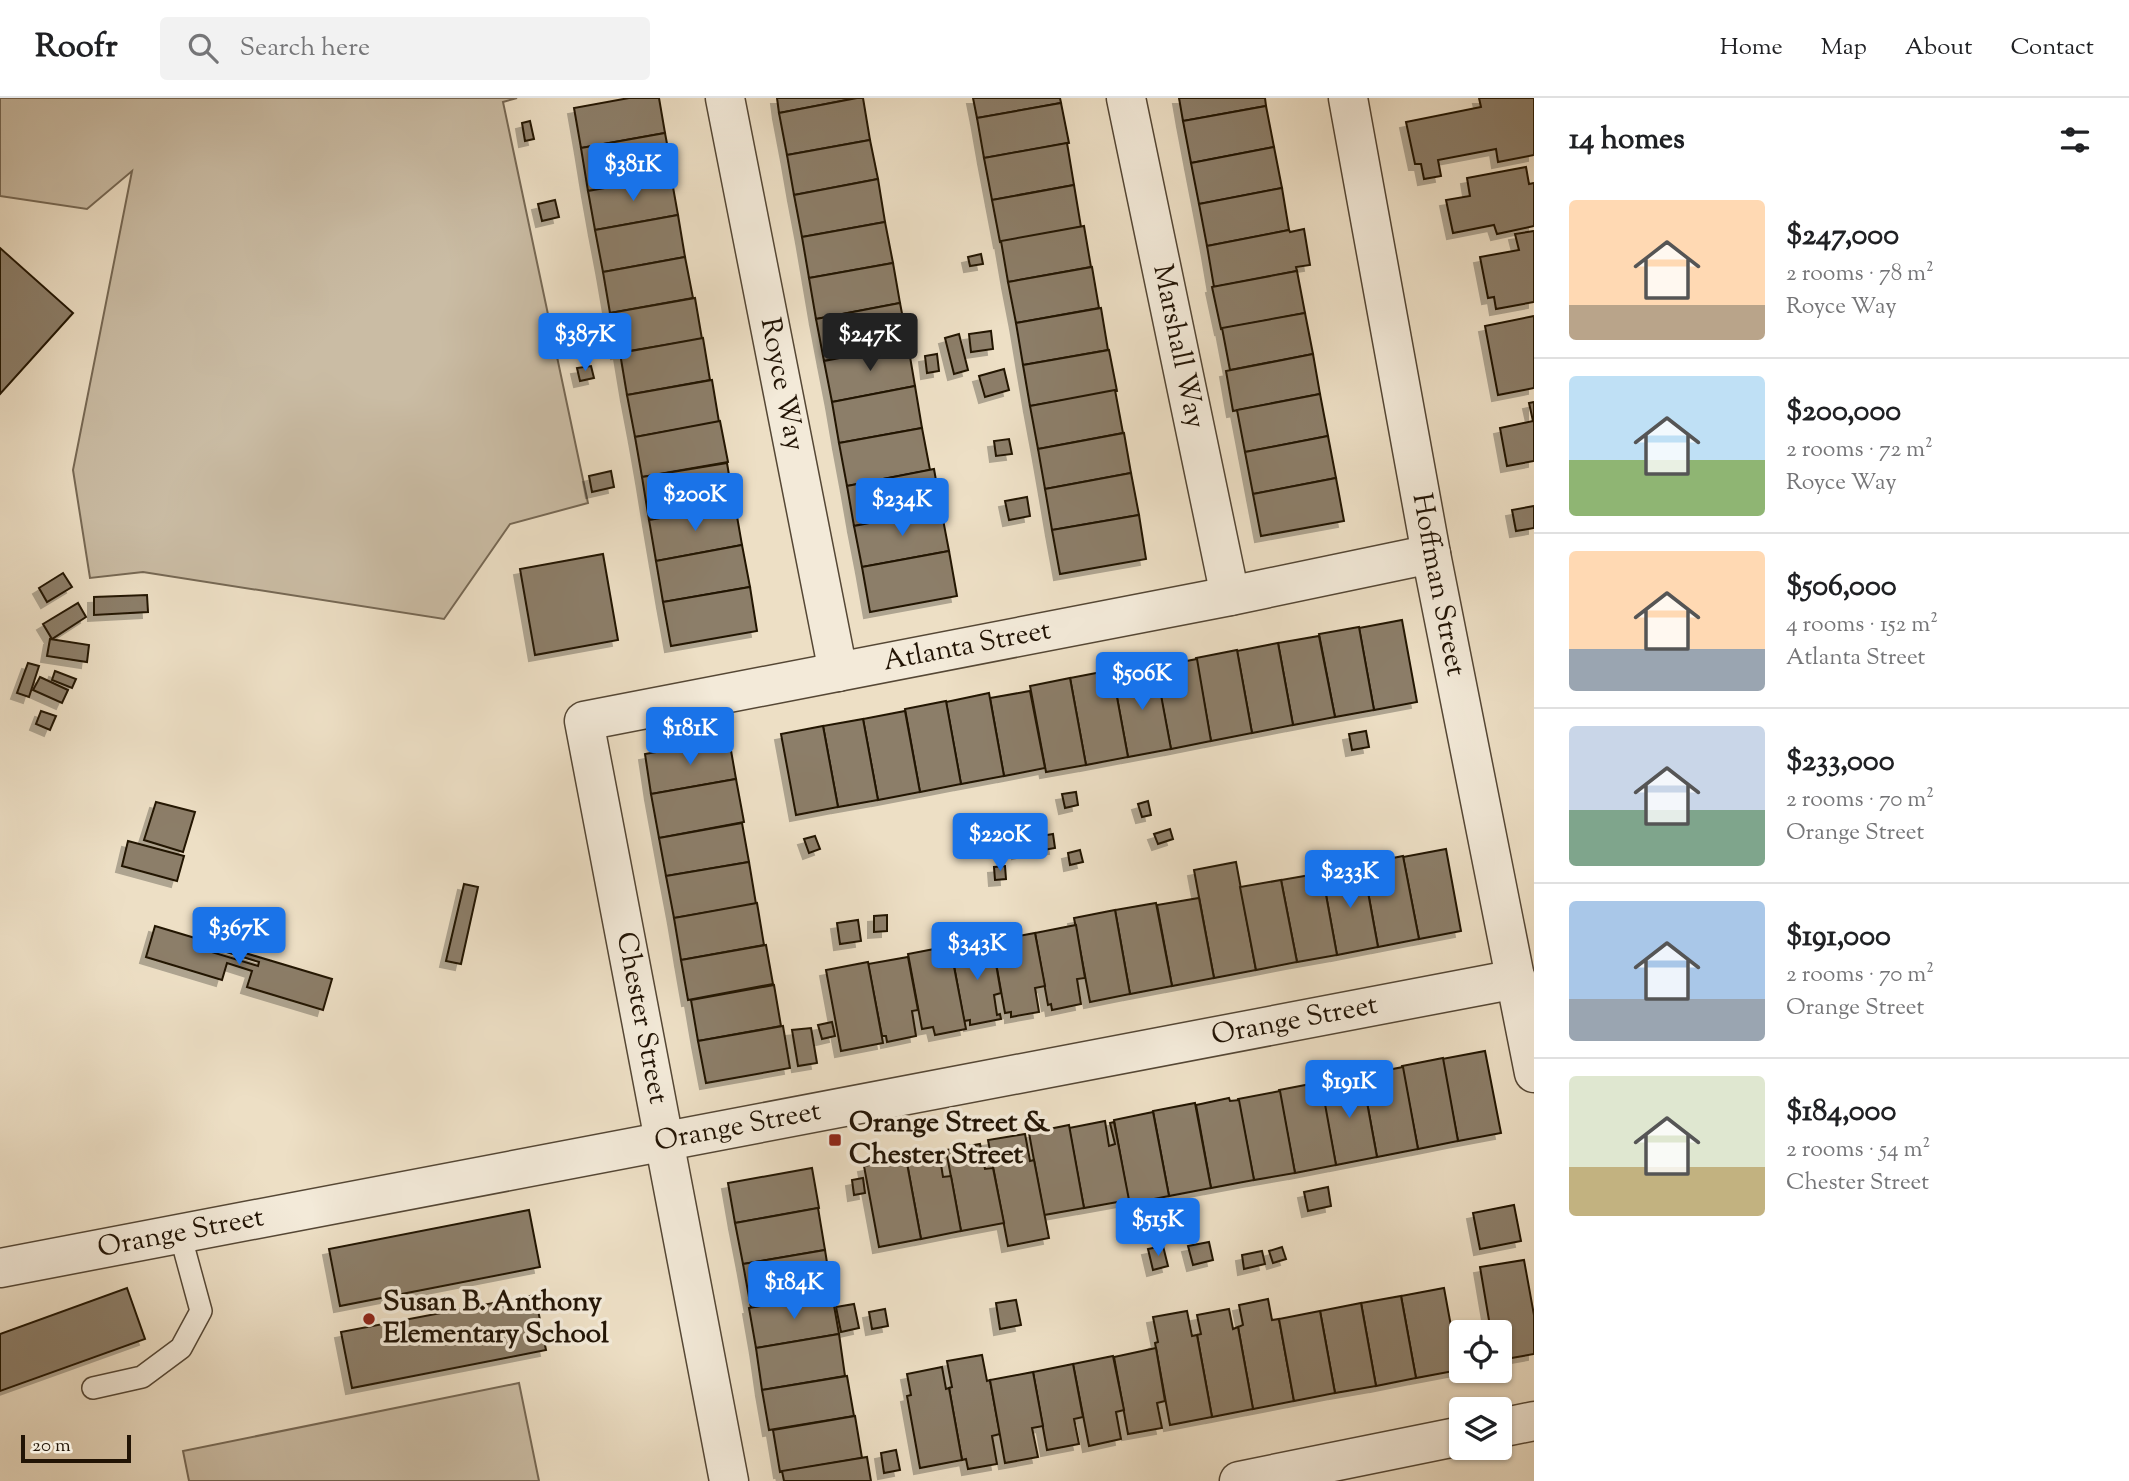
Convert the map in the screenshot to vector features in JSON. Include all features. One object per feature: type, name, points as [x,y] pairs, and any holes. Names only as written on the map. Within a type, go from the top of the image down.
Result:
[{"type":"street","name":"Royce Way","points":[[725,98],[838,672]]},
{"type":"street","name":"Marshall Way","points":[[1126,98],[1230,596]]},
{"type":"street","name":"Hoffman Street","points":[[1348,98],[1431,554],[1534,1073]]},
{"type":"street","name":"Atlanta Street","points":[[584,721],[1230,596],[1431,554]]},
{"type":"street","name":"Chester Street","points":[[584,721],[729,1481]]},
{"type":"street","name":"Orange Street","points":[[0,1268],[1516,979]]},
{"type":"street","points":[[1512,1426],[1534,1421]]},
{"type":"street","points":[[1239,1481],[1449,1438]]},
{"type":"lane","points":[[93,1388],[142,1377],[181,1348],[201,1311],[180,1234]]},
{"type":"shaded area","points":[[0,98],[517,98],[503,102],[588,503],[510,524],[444,619],[143,572],[90,578],[73,470],[132,171],[87,209],[0,196]]},
{"type":"shaded area","points":[[519,1383],[539,1481],[189,1481],[183,1451]]},
{"type":"building","points":[[629,98],[659,98],[665,133],[581,148],[574,108]]},
{"type":"building","points":[[777,98],[857,98],[779,113]]},
{"type":"building","points":[[863,98],[870,140],[787,155],[779,113]]},
{"type":"building","points":[[973,98],[1060,98],[1061,103],[977,118]]},
{"type":"building","points":[[1179,98],[1265,98],[1266,106],[1183,121]]},
{"type":"building","points":[[1479,98],[1534,98],[1534,155],[1498,162],[1496,149],[1438,160],[1441,176],[1424,179],[1421,164],[1415,164],[1406,122],[1481,107]]},
{"type":"building","points":[[1061,103],[1069,143],[984,158],[977,118]]},
{"type":"building","points":[[1266,106],[1274,147],[1191,163],[1183,121]]},
{"type":"building","points":[[530,121],[534,139],[525,141],[522,123]]},
{"type":"building","points":[[665,133],[673,176],[588,191],[581,148]]},
{"type":"building","points":[[870,140],[878,179],[794,195],[787,155]]},
{"type":"building","points":[[1067,143],[1074,185],[992,200],[984,158]]},
{"type":"building","points":[[1274,147],[1282,188],[1199,204],[1191,163]]},
{"type":"building","points":[[1526,167],[1529,184],[1534,183],[1534,226],[1497,234],[1494,225],[1453,233],[1446,200],[1470,196],[1467,178]]},
{"type":"building","points":[[671,176],[678,215],[595,230],[588,191]]},
{"type":"building","points":[[878,179],[885,222],[802,237],[794,195]]},
{"type":"building","points":[[1074,185],[1081,227],[1000,242],[992,200]]},
{"type":"building","points":[[1282,188],[1289,230],[1207,246],[1199,204]]},
{"type":"building","points":[[555,200],[559,217],[542,221],[538,204]]},
{"type":"building","points":[[678,215],[685,257],[603,272],[595,230]]},
{"type":"building","points":[[885,222],[893,263],[809,278],[802,237]]},
{"type":"building","points":[[1084,226],[1091,267],[1008,282],[1001,241]]},
{"type":"building","points":[[1304,229],[1310,265],[1296,267],[1297,271],[1214,287],[1207,246]]},
{"type":"building","points":[[1534,231],[1534,302],[1496,309],[1494,297],[1488,298],[1480,257],[1519,250],[1515,234]]},
{"type":"building","points":[[0,248],[73,313],[0,394]]},
{"type":"building","points":[[981,254],[983,264],[970,266],[968,257]]},
{"type":"building","points":[[685,257],[693,298],[610,313],[603,272]]},
{"type":"building","points":[[893,263],[900,303],[816,319],[809,278]]},
{"type":"building","points":[[1092,267],[1099,308],[1016,323],[1008,282]]},
{"type":"building","points":[[1297,271],[1305,313],[1221,329],[1212,287]]},
{"type":"building","points":[[695,298],[702,339],[617,353],[610,313]]},
{"type":"building","points":[[900,303],[908,345],[824,361],[816,319]]},
{"type":"building","points":[[1101,308],[1108,350],[1023,365],[1016,323]]},
{"type":"building","points":[[1305,313],[1313,354],[1230,370],[1222,328]]},
{"type":"building","points":[[1534,316],[1534,388],[1498,395],[1485,326]]},
{"type":"building","points":[[579,322],[582,341],[568,343],[565,323]]},
{"type":"building","points":[[991,331],[993,349],[971,352],[969,334]]},
{"type":"building","points":[[959,334],[968,370],[954,374],[945,338]]},
{"type":"building","points":[[703,338],[710,380],[627,395],[620,353]]},
{"type":"building","points":[[908,345],[915,386],[832,402],[824,361]]},
{"type":"building","points":[[1109,350],[1117,391],[1030,406],[1023,365]]},
{"type":"building","points":[[937,354],[939,371],[927,373],[925,356]]},
{"type":"building","points":[[1313,354],[1320,394],[1233,411],[1226,371]]},
{"type":"building","points":[[591,366],[594,378],[580,381],[577,368]]},
{"type":"building","points":[[1004,369],[1009,390],[985,397],[979,376]]},
{"type":"building","points":[[712,380],[719,422],[635,437],[627,395]]},
{"type":"building","points":[[915,386],[922,428],[839,443],[832,402]]},
{"type":"building","points":[[1115,390],[1123,433],[1038,449],[1030,406]]},
{"type":"building","points":[[1320,394],[1328,436],[1245,452],[1237,410]]},
{"type":"building","points":[[1534,402],[1534,461],[1507,466],[1500,428],[1533,421],[1529,403]]},
{"type":"building","points":[[720,421],[728,462],[642,477],[635,437]]},
{"type":"building","points":[[922,428],[930,470],[847,486],[839,443]]},
{"type":"building","points":[[1124,433],[1131,473],[1045,489],[1038,449]]},
{"type":"building","points":[[1328,436],[1336,478],[1253,494],[1245,452]]},
{"type":"building","points":[[1009,439],[1012,454],[996,456],[994,441]]},
{"type":"building","points":[[727,463],[734,505],[649,520],[642,477]]},
{"type":"building","points":[[934,469],[941,509],[854,526],[847,486]]},
{"type":"building","points":[[611,471],[614,487],[592,492],[589,476]]},
{"type":"building","points":[[1131,473],[1139,515],[1052,530],[1045,489]]},
{"type":"building","points":[[1336,478],[1344,521],[1261,536],[1253,494]]},
{"type":"building","points":[[1027,497],[1030,516],[1009,520],[1005,501]]},
{"type":"building","points":[[735,505],[742,545],[656,561],[649,520]]},
{"type":"building","points":[[1534,506],[1534,528],[1516,531],[1512,510]]},
{"type":"building","points":[[941,509],[949,551],[862,567],[854,526]]},
{"type":"building","points":[[1139,515],[1146,559],[1060,574],[1052,530]]},
{"type":"building","points":[[742,545],[750,587],[663,602],[656,561]]},
{"type":"building","points":[[949,551],[957,596],[870,612],[862,567]]},
{"type":"building","points":[[603,554],[618,640],[535,655],[520,569]]},
{"type":"building","points":[[63,573],[72,587],[47,602],[39,588]]},
{"type":"building","points":[[750,587],[757,631],[671,646],[663,602]]},
{"type":"building","points":[[147,595],[148,612],[94,615],[94,597]]},
{"type":"building","points":[[78,603],[86,617],[52,639],[43,624]]},
{"type":"building","points":[[1402,620],[1417,702],[1374,710],[1359,628]]},
{"type":"building","points":[[1359,627],[1374,710],[1335,717],[1319,634]]},
{"type":"building","points":[[1319,636],[1335,717],[1293,725],[1278,643]]},
{"type":"building","points":[[50,639],[89,645],[87,662],[47,656]]},
{"type":"building","points":[[1278,643],[1293,725],[1252,733],[1237,651]]},
{"type":"building","points":[[1237,650],[1252,733],[1211,741],[1196,658]]},
{"type":"building","points":[[1197,659],[1211,741],[1171,749],[1155,667]]},
{"type":"building","points":[[28,663],[39,666],[29,697],[17,693]]},
{"type":"building","points":[[1156,668],[1171,749],[1128,757],[1113,676]]},
{"type":"building","points":[[1112,670],[1128,757],[1086,765],[1070,678]]},
{"type":"building","points":[[55,671],[76,679],[72,688],[52,680]]},
{"type":"building","points":[[40,677],[68,690],[62,703],[33,690]]},
{"type":"building","points":[[1070,678],[1086,765],[1046,772],[1030,686]]},
{"type":"building","points":[[1030,691],[1045,768],[1004,776],[990,698]]},
{"type":"building","points":[[989,693],[1004,776],[961,784],[946,702]]},
{"type":"building","points":[[946,701],[961,784],[920,792],[905,709]]},
{"type":"building","points":[[41,711],[56,716],[50,730],[36,724]]},
{"type":"building","points":[[905,711],[920,792],[878,800],[863,719]]},
{"type":"building","points":[[863,719],[878,800],[838,807],[823,726]]},
{"type":"building","points":[[823,726],[838,807],[796,815],[781,734]]},
{"type":"building","points":[[1366,731],[1369,747],[1352,750],[1349,734]]},
{"type":"building","points":[[729,739],[736,779],[651,794],[645,754]]},
{"type":"building","points":[[736,779],[744,822],[659,838],[651,794]]},
{"type":"building","points":[[1076,792],[1078,805],[1065,808],[1062,794]]},
{"type":"building","points":[[1148,801],[1151,815],[1142,817],[1138,804]]},
{"type":"building","points":[[156,802],[195,812],[183,852],[144,840]]},
{"type":"building","points":[[1029,819],[1033,850],[1018,853],[1014,821]]},
{"type":"building","points":[[742,823],[749,862],[666,876],[659,838]]},
{"type":"building","points":[[1170,829],[1173,839],[1158,844],[1154,834]]},
{"type":"building","points":[[1053,834],[1055,848],[1043,850],[1041,836]]},
{"type":"building","points":[[815,836],[820,849],[809,853],[804,839]]},
{"type":"building","points":[[128,841],[184,856],[177,881],[122,866]]},
{"type":"building","points":[[1446,849],[1461,931],[1419,939],[1403,857]]},
{"type":"building","points":[[1080,850],[1083,862],[1070,865],[1068,853]]},
{"type":"building","points":[[1403,856],[1419,939],[1378,947],[1363,864]]},
{"type":"building","points":[[749,862],[756,904],[674,918],[666,876]]},
{"type":"building","points":[[1236,862],[1256,970],[1214,978],[1194,870]]},
{"type":"building","points":[[1363,865],[1378,947],[1337,955],[1322,873]]},
{"type":"building","points":[[1005,866],[1006,879],[995,880],[994,867]]},
{"type":"building","points":[[1322,873],[1337,955],[1297,962],[1281,880]]},
{"type":"building","points":[[1281,880],[1297,962],[1256,970],[1240,887]]},
{"type":"building","points":[[464,884],[478,887],[461,964],[446,961]]},
{"type":"building","points":[[1199,898],[1214,978],[1172,986],[1157,905]]},
{"type":"building","points":[[757,903],[764,945],[681,960],[674,918]]},
{"type":"building","points":[[1156,903],[1172,986],[1130,994],[1115,910]]},
{"type":"building","points":[[1115,910],[1130,994],[1090,1002],[1074,918]]},
{"type":"building","points":[[887,915],[887,931],[874,932],[874,916]]},
{"type":"building","points":[[858,920],[861,941],[840,944],[837,923]]},
{"type":"building","points":[[1076,925],[1085,978],[1077,979],[1081,1004],[1052,1010],[1051,1004],[1048,1005],[1035,933]]},
{"type":"building","points":[[155,926],[332,979],[323,1010],[247,987],[252,971],[227,963],[222,980],[146,957]],"holes":[[[210,947],[259,962],[258,966],[208,951]]]},
{"type":"building","points":[[1035,933],[1045,986],[1035,988],[1039,1012],[1011,1017],[1011,1012],[1005,1013],[992,941]]},
{"type":"building","points":[[992,941],[1001,993],[994,995],[997,1015],[1000,1014],[1001,1019],[970,1025],[970,1020],[964,1021],[951,949]]},
{"type":"building","points":[[766,945],[773,984],[688,1000],[681,960]]},
{"type":"building","points":[[950,946],[966,1029],[935,1035],[933,1027],[922,1029],[908,954]]},
{"type":"building","points":[[908,957],[918,1010],[912,1011],[916,1036],[887,1042],[886,1036],[882,1036],[868,964]]},
{"type":"building","points":[[868,962],[883,1043],[841,1051],[826,970]]},
{"type":"building","points":[[774,985],[781,1026],[698,1041],[691,1000]]},
{"type":"building","points":[[832,1022],[835,1036],[822,1039],[818,1025]]},
{"type":"building","points":[[783,1026],[790,1068],[706,1083],[698,1041]]},
{"type":"building","points":[[811,1028],[817,1063],[798,1066],[792,1030]]},
{"type":"building","points":[[1485,1051],[1501,1133],[1458,1141],[1442,1059]]},
{"type":"building","points":[[1443,1058],[1458,1141],[1418,1149],[1402,1066]]},
{"type":"building","points":[[1403,1067],[1418,1149],[1377,1157],[1362,1075]]},
{"type":"building","points":[[1362,1075],[1377,1157],[1336,1165],[1320,1082]]},
{"type":"building","points":[[1321,1082],[1336,1165],[1295,1173],[1279,1090]]},
{"type":"building","points":[[1280,1091],[1295,1173],[1254,1180],[1238,1099]]},
{"type":"building","points":[[1229,1098],[1230,1101],[1239,1100],[1254,1180],[1211,1188],[1196,1105]]},
{"type":"building","points":[[1195,1103],[1211,1188],[1169,1196],[1153,1111]]},
{"type":"building","points":[[1153,1112],[1169,1196],[1129,1204],[1114,1120]]},
{"type":"building","points":[[1105,1121],[1109,1146],[1115,1144],[1110,1123],[1114,1122],[1129,1200],[1084,1208],[1069,1128]]},
{"type":"building","points":[[1069,1125],[1084,1208],[1044,1215],[1029,1133]]},
{"type":"building","points":[[1025,1134],[1030,1161],[1034,1160],[1049,1238],[1008,1246],[988,1140]]},
{"type":"building","points":[[980,1144],[985,1169],[993,1168],[1004,1223],[961,1231],[946,1150]]},
{"type":"building","points":[[939,1152],[943,1177],[951,1176],[961,1231],[921,1239],[906,1158]]},
{"type":"building","points":[[906,1158],[921,1239],[879,1247],[864,1166]]},
{"type":"building","points":[[812,1168],[819,1208],[735,1223],[728,1183]]},
{"type":"building","points":[[863,1178],[865,1193],[854,1195],[852,1180]]},
{"type":"building","points":[[1328,1187],[1331,1206],[1308,1211],[1304,1192]]},
{"type":"building","points":[[1514,1205],[1521,1241],[1480,1249],[1473,1213]]},
{"type":"building","points":[[818,1208],[825,1250],[743,1264],[735,1223]]},
{"type":"building","points":[[529,1210],[540,1267],[340,1306],[329,1249]]},
{"type":"building","points":[[1209,1242],[1213,1260],[1193,1265],[1188,1246]]},
{"type":"building","points":[[1163,1246],[1168,1266],[1153,1270],[1148,1249]]},
{"type":"building","points":[[1282,1247],[1286,1259],[1273,1263],[1269,1251]]},
{"type":"building","points":[[825,1250],[832,1294],[751,1308],[743,1264]]},
{"type":"building","points":[[1262,1251],[1265,1264],[1244,1269],[1242,1255]]},
{"type":"building","points":[[1524,1260],[1534,1315],[1534,1354],[1512,1358],[1512,1320],[1489,1320],[1480,1267]]},
{"type":"building","points":[[127,1288],[145,1339],[0,1391],[0,1334]]},
{"type":"building","points":[[1444,1288],[1450,1320],[1449,1372],[1416,1378],[1401,1296]]},
{"type":"building","points":[[832,1294],[839,1334],[756,1348],[749,1308]]},
{"type":"building","points":[[535,1295],[546,1350],[352,1388],[341,1332]]},
{"type":"building","points":[[1401,1296],[1416,1378],[1376,1386],[1361,1303]]},
{"type":"building","points":[[1268,1299],[1272,1320],[1279,1319],[1294,1401],[1253,1409],[1238,1327],[1243,1325],[1239,1305]]},
{"type":"building","points":[[1016,1300],[1021,1325],[1000,1329],[996,1303]]},
{"type":"building","points":[[1361,1303],[1376,1386],[1335,1393],[1320,1311]]},
{"type":"building","points":[[854,1304],[859,1328],[841,1332],[836,1307]]},
{"type":"building","points":[[885,1309],[888,1326],[872,1329],[869,1312]]},
{"type":"building","points":[[1229,1309],[1233,1329],[1238,1327],[1253,1409],[1212,1417],[1197,1335],[1201,1334],[1197,1315]]},
{"type":"building","points":[[1187,1311],[1192,1336],[1197,1335],[1212,1417],[1170,1425],[1153,1317]]},
{"type":"building","points":[[1320,1311],[1335,1393],[1294,1401],[1279,1319]]},
{"type":"building","points":[[839,1334],[845,1376],[762,1390],[756,1348]]},
{"type":"building","points":[[1156,1348],[1165,1401],[1157,1403],[1162,1428],[1128,1434],[1114,1357]]},
{"type":"building","points":[[982,1355],[987,1381],[990,1380],[1000,1434],[992,1436],[997,1464],[968,1469],[966,1459],[962,1460],[947,1361]]},
{"type":"building","points":[[1113,1356],[1124,1410],[1116,1412],[1121,1439],[1089,1446],[1073,1364]]},
{"type":"building","points":[[1073,1364],[1083,1417],[1074,1419],[1079,1444],[1047,1450],[1033,1372]]},
{"type":"building","points":[[942,1367],[946,1389],[949,1388],[962,1460],[920,1468],[907,1396],[911,1395],[907,1374]]},
{"type":"building","points":[[1033,1372],[1043,1426],[1032,1428],[1038,1457],[1005,1463],[990,1380]]},
{"type":"building","points":[[847,1376],[854,1416],[769,1430],[762,1390]]},
{"type":"building","points":[[855,1416],[862,1458],[780,1472],[773,1430]]},
{"type":"building","points":[[896,1450],[900,1470],[884,1473],[881,1453]]},
{"type":"building","points":[[867,1457],[871,1481],[784,1481],[782,1471]]},
{"type":"place","name":"Orange Street & Chester Street","points":[[835,1140]]},
{"type":"place","name":"Susan B. Anthony Elementary School","points":[[369,1319]]}]
